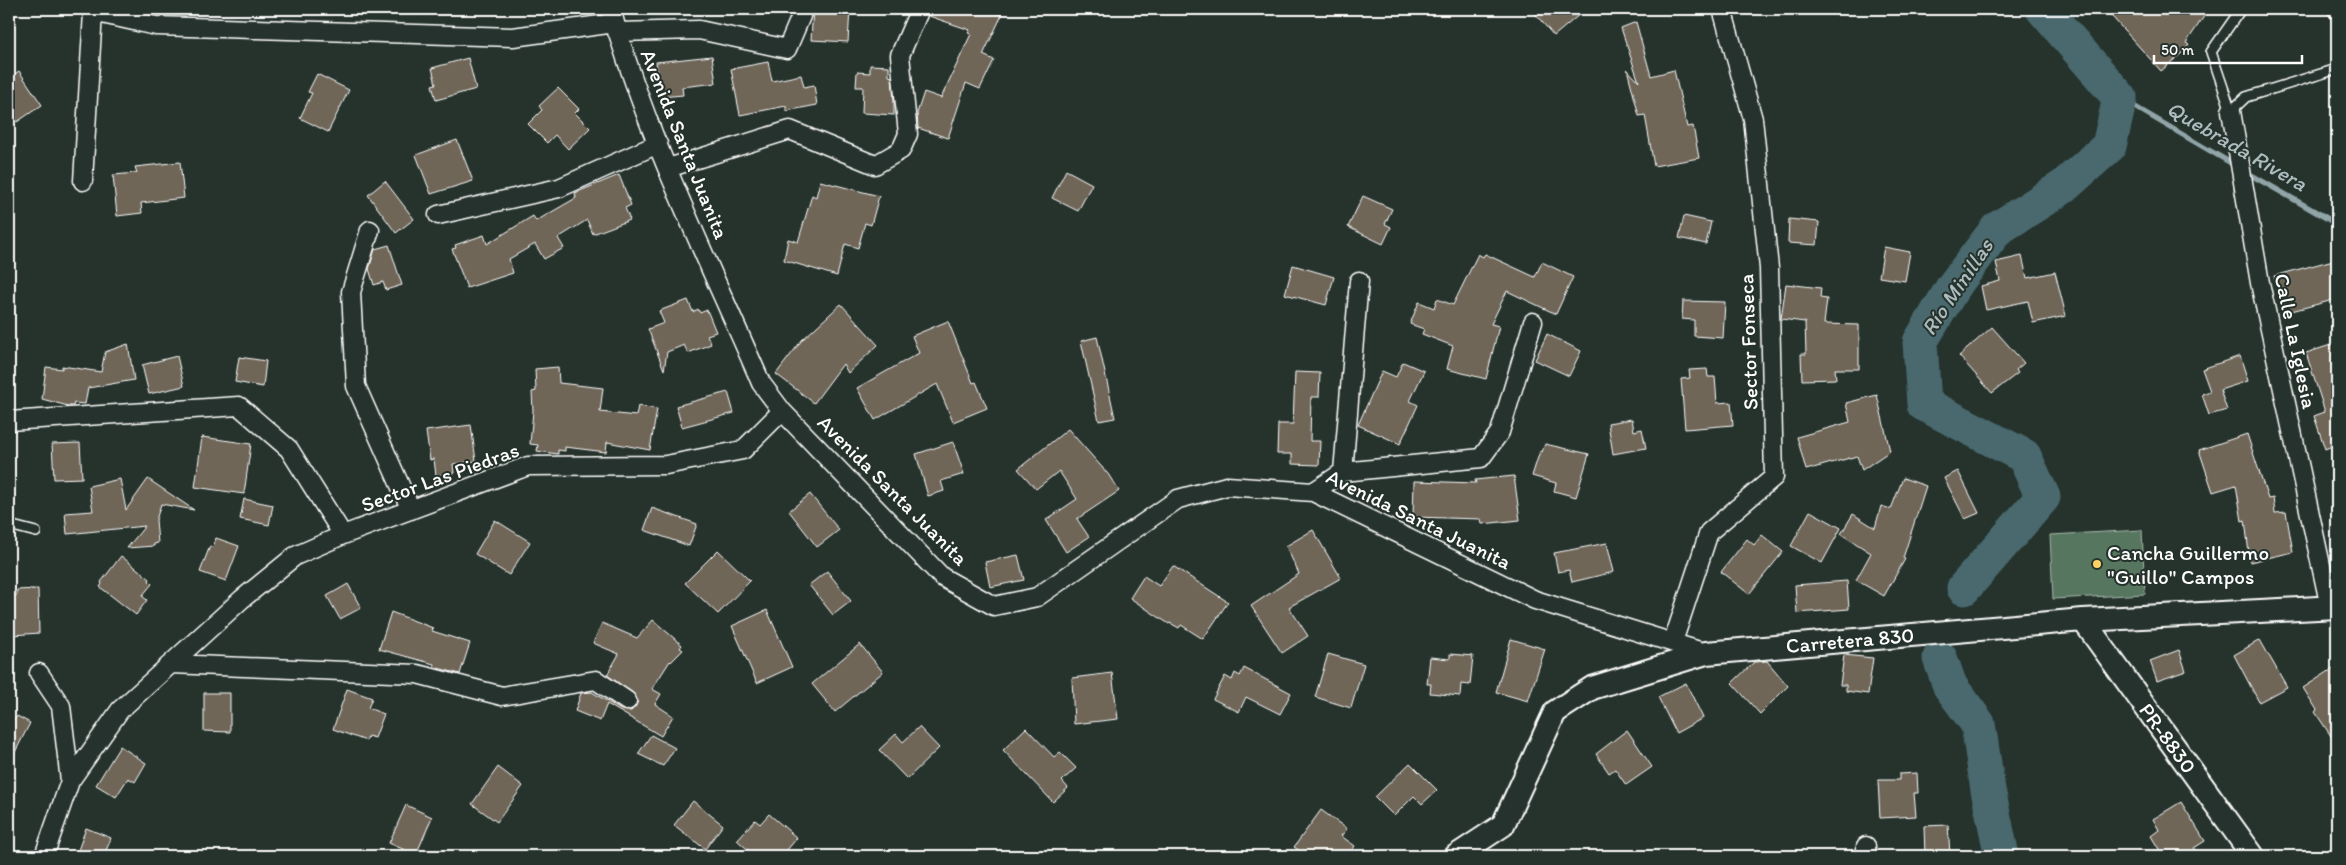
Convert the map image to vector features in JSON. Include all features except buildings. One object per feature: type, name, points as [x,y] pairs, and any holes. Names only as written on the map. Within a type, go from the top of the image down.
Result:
[{"type":"street","points":[[668,168],[790,130],[875,165],[901,150],[908,134],[900,55],[920,9]]},
{"type":"street","name":"Sector Fonseca","points":[[1673,642],[1709,532],[1774,477],[1769,268],[1754,128],[1722,9]]},
{"type":"street","points":[[83,181],[92,10],[156,26],[513,37],[614,21],[698,30],[787,49],[801,16]]},
{"type":"street","name":"Avenida Santa Juanita","points":[[614,21],[658,144],[761,383],[782,411],[942,577],[994,606],[1037,597],[1178,499],[1227,486],[1313,492],[1535,600],[1706,653]]},
{"type":"street","name":"Calle La Iglesia","points":[[2231,111],[2260,283],[2334,607]]},
{"type":"street","points":[[438,215],[559,188],[658,144]]},
{"type":"street","points":[[370,230],[351,292],[356,386],[411,510]]},
{"type":"street","points":[[1343,472],[1359,281]]},
{"type":"street","points":[[1313,492],[1343,472],[1481,458],[1500,432],[1533,322]]},
{"type":"street","points":[[9,421],[239,406],[289,449],[344,535]]},
{"type":"street","name":"Sector Las Piedras","points":[[44,856],[70,780],[120,710],[242,599],[295,556],[344,535],[528,466],[666,465],[744,450],[782,411]]},
{"type":"street","name":"Carretera 830","points":[[1456,856],[1503,825],[1555,712],[1592,688],[1706,653],[2083,620],[2334,607]]},
{"type":"street","name":"PR-8830","points":[[2083,620],[2252,856]]},
{"type":"street","points":[[171,664],[417,674],[502,696],[596,680],[626,701]]},
{"type":"street","points":[[39,673],[61,706],[70,780]]},
{"type":"lane","points":[[2241,9],[2211,52],[2231,111],[2246,97],[2337,68]]},
{"type":"lane","points":[[2332,9],[2337,18]]},
{"type":"lane","points":[[9,525],[36,532]]},
{"type":"green space","name":"Cancha Guillermo \"Guillo\" Campos","points":[[2142,530],[2145,594],[2053,599],[2050,535]]},
{"type":"waterway","name":"Río Minillas","points":[[1964,588],[2043,497],[2024,456],[1924,404],[1920,342],[1953,287],[1997,229],[2063,187],[2109,146],[2120,98],[2043,9]]},
{"type":"waterway","name":"Quebrada Rivera","points":[[2120,98],[2236,166]]},
{"type":"waterway","name":"Quebrada Rivera","points":[[2246,172],[2337,224]]},
{"type":"waterway","name":"Río Minillas","points":[[1940,658],[1950,686],[1978,724],[1988,790],[2002,856]]},
{"type":"place","name":"Cancha Guillermo \"Guillo\" Campos","points":[[2097,564]]}]
